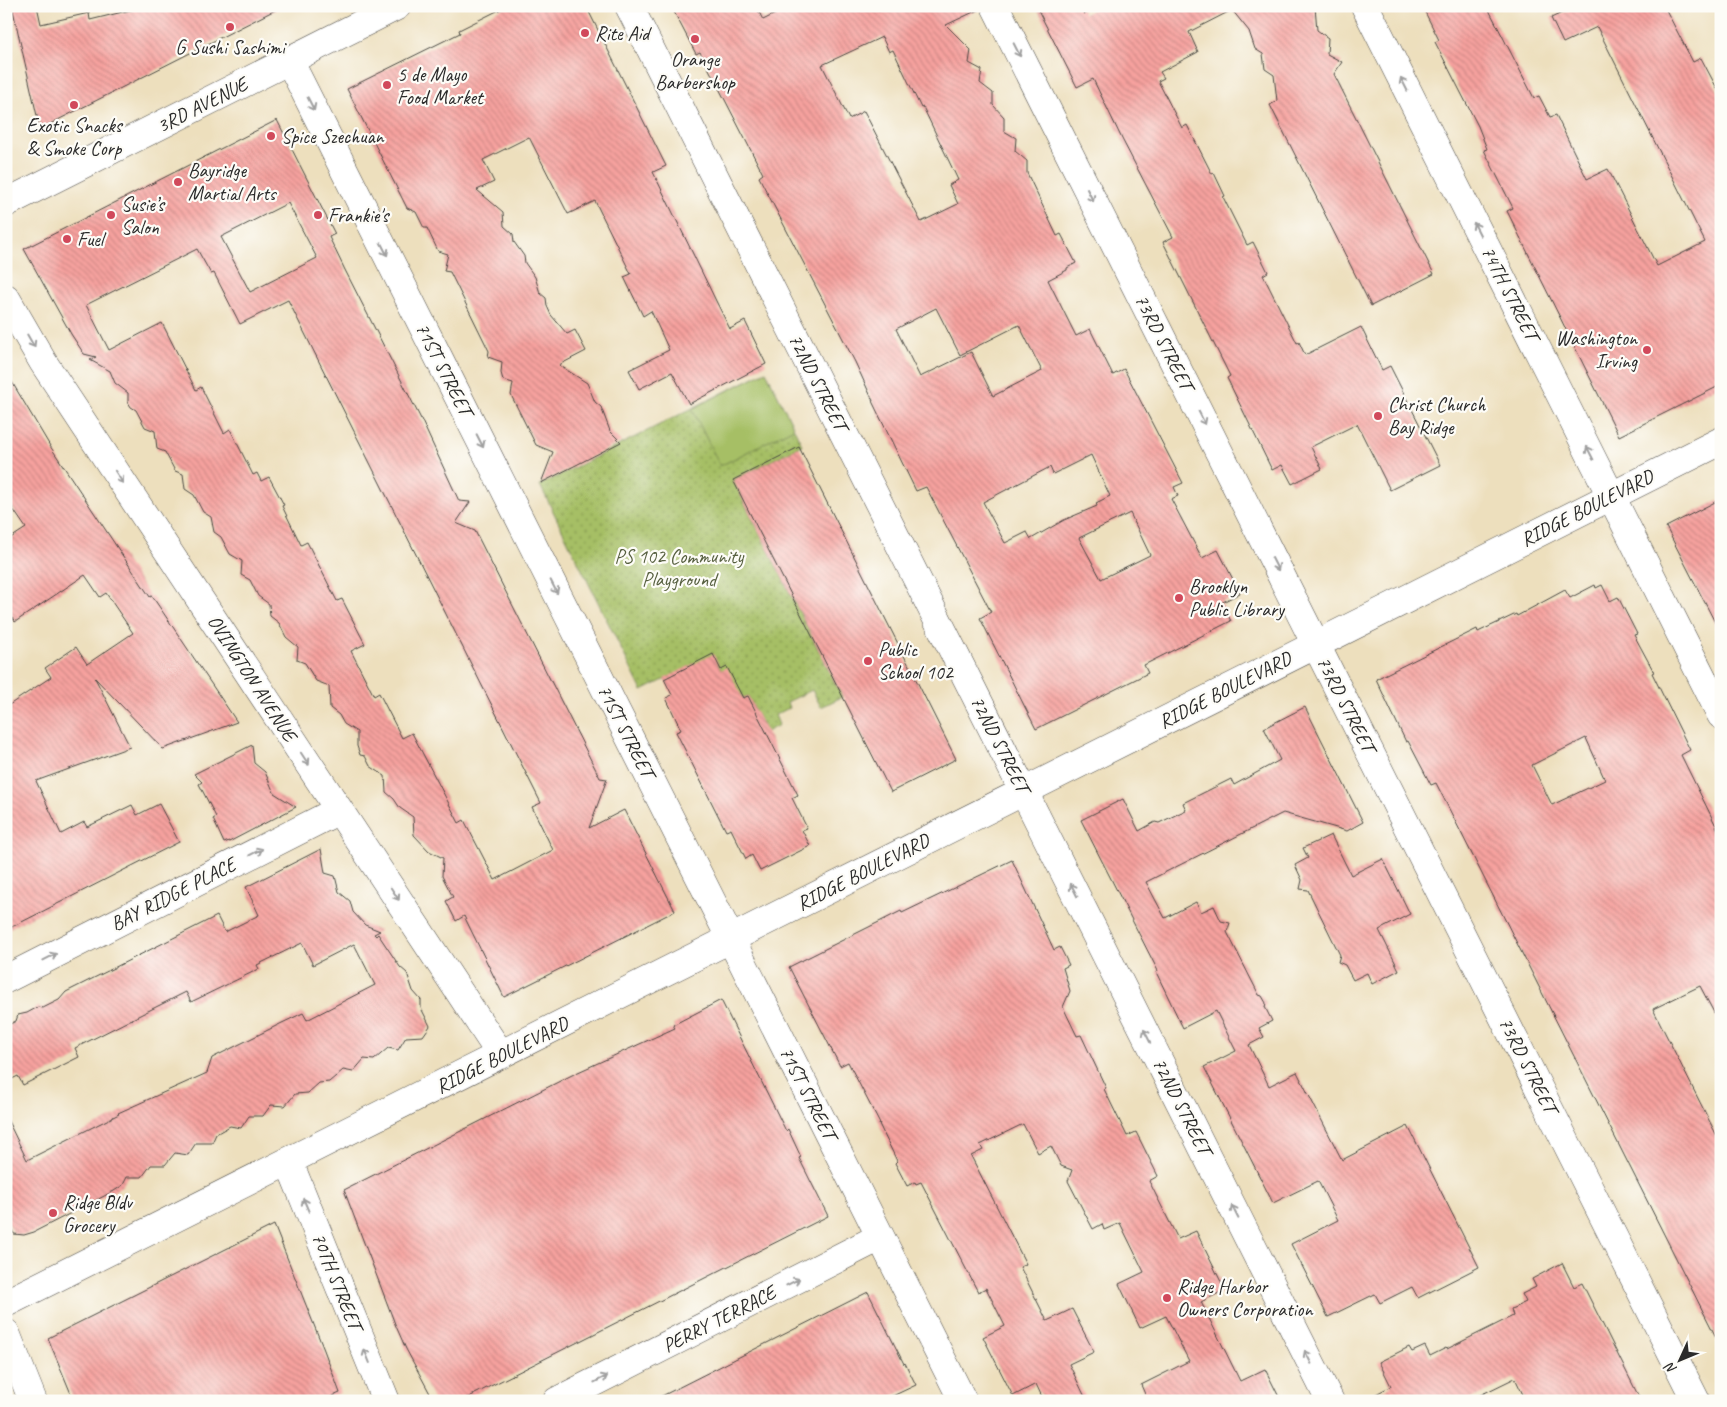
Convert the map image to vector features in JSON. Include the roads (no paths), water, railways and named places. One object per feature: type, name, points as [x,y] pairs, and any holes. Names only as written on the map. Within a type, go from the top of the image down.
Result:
[{"type":"street","name":"3RD AVENUE","points":[[6,204],[397,6]]},
{"type":"street","name":"72ND STREET","points":[[629,6],[1330,1401]]},
{"type":"street","name":"73RD STREET","points":[[996,6],[1696,1401]]},
{"type":"street","name":"74TH STREET","points":[[1365,6],[1721,715]]},
{"type":"street","name":"71ST STREET","points":[[289,60],[963,1401]]},
{"type":"street","name":"OVINGTON AVENUE","points":[[6,298],[43,362],[501,1055]]},
{"type":"street","name":"RIDGE BOULEVARD","points":[[6,1304],[1721,441]]},
{"type":"street","name":"BAY RIDGE PLACE","points":[[6,979],[339,810]]},
{"type":"street","name":"70TH STREET","points":[[289,1162],[386,1401]]},
{"type":"street","name":"PERRY TERRACE","points":[[557,1401],[880,1238]]},
{"type":"street","points":[[6,1333],[33,1401]]},
{"type":"place","name":"G Sushi Sashimi","points":[[230,27]]},
{"type":"place","name":"Rite Aid","points":[[585,33]]},
{"type":"place","name":"Orange Barbershop","points":[[695,39]]},
{"type":"place","name":"5 de Mayo Food Market","points":[[387,85]]},
{"type":"place","name":"Exotic Snacks & Smoke Corp","points":[[74,105]]},
{"type":"place","name":"Spice Szechuan","points":[[271,136]]},
{"type":"place","name":"Bayridge Martial Arts","points":[[178,182]]},
{"type":"place","name":"Susie’s Salon","points":[[111,215]]},
{"type":"place","name":"Frankie's","points":[[318,215]]},
{"type":"place","name":"Fuel","points":[[67,239]]},
{"type":"place","name":"Washington Irving","points":[[1647,350]]},
{"type":"place","name":"Christ Church Bay Ridge","points":[[1378,416]]},
{"type":"place","name":"Brooklyn Public Library","points":[[1179,598]]},
{"type":"place","name":"Public School 102","points":[[868,661]]},
{"type":"place","name":"Ridge Bldv Grocery","points":[[53,1213]]},
{"type":"place","name":"Ridge Harbor Owners Corporation","points":[[1167,1298]]},
{"type":"park label","name":"PS 102 Community Playground","points":[[679,568]]}]
